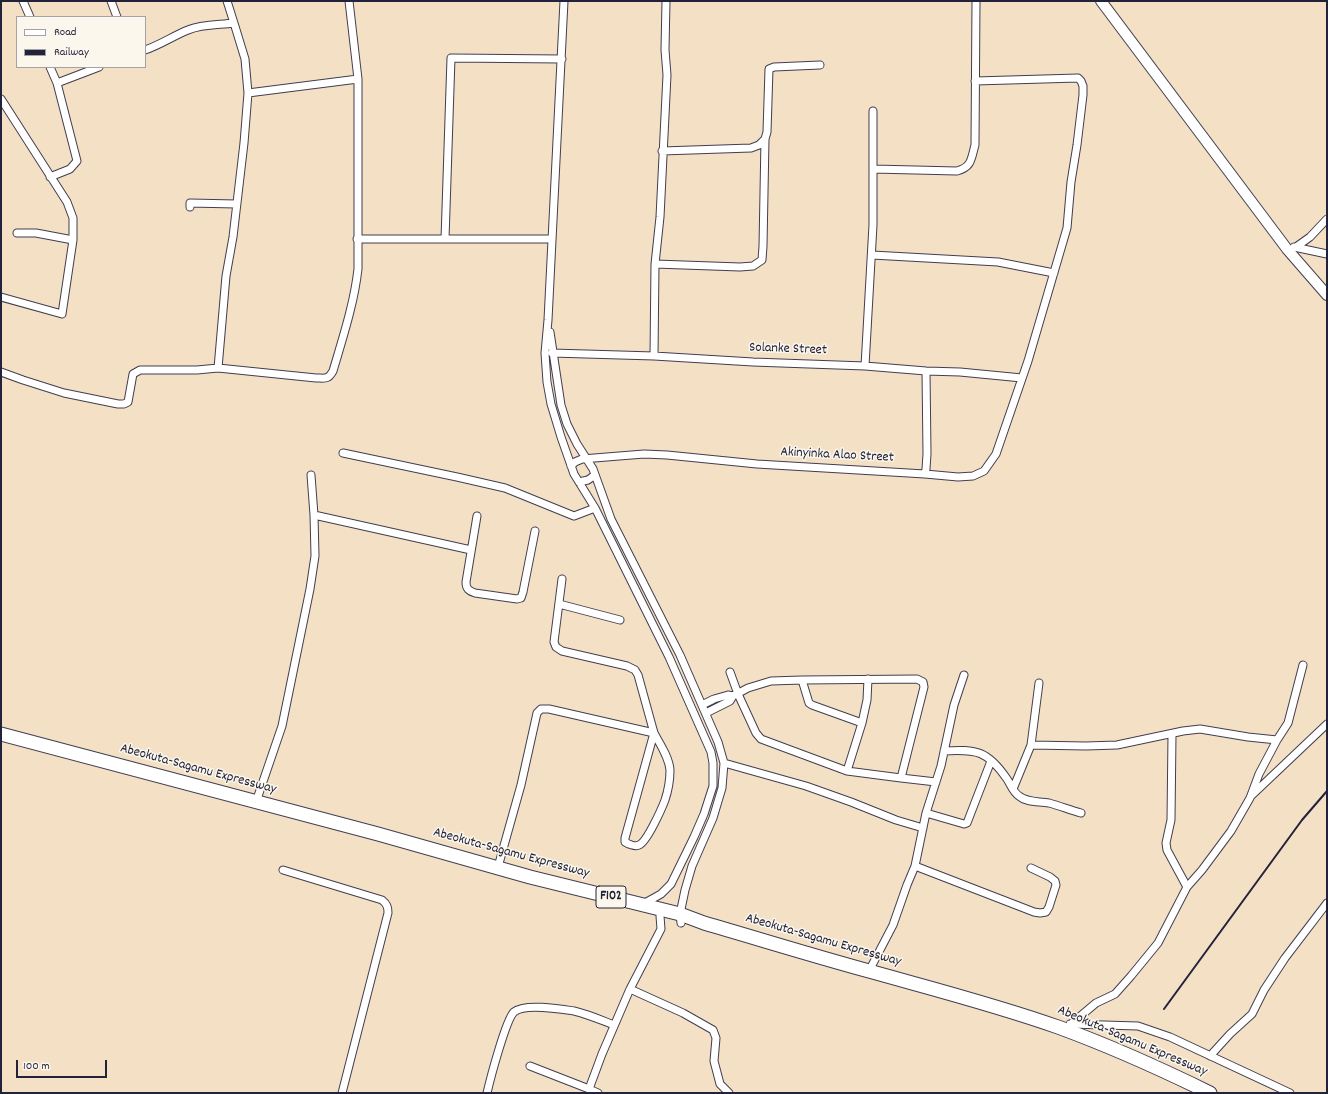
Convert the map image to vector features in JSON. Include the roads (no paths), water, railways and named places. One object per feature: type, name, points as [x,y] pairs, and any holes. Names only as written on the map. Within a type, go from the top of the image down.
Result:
[{"type":"highway","name":"Abeokuta-Sagamu Expressway","points":[[1,734],[498,867],[681,919],[984,1010],[1061,1028],[1131,1064],[1195,1093]]},
{"type":"highway","name":"Abeokuta-Sagamu Expressway","points":[[1,741],[526,883],[638,907],[660,916],[704,923],[985,1003],[1061,1028],[1140,1060],[1210,1093]]},
{"type":"street","points":[[23,1],[30,16]]},
{"type":"street","points":[[111,1],[116,16]]},
{"type":"street","points":[[218,368],[226,276],[233,237],[244,143],[248,93],[245,59],[227,1]]},
{"type":"street","points":[[1,372],[64,392],[118,404],[128,402],[133,374],[140,370],[197,370],[218,368],[316,378],[326,378],[330,376],[333,371],[356,289],[358,269],[358,79],[349,1]]},
{"type":"street","points":[[564,1],[548,320],[545,353],[547,382],[553,410],[571,466],[595,508],[669,657],[711,752],[714,763],[713,786],[704,814],[671,884],[661,894],[638,907]]},
{"type":"street","points":[[654,356],[655,264],[660,217],[662,151],[667,75],[665,50],[666,1]]},
{"type":"street","points":[[873,169],[948,172],[965,169],[970,164],[975,145],[976,1]]},
{"type":"street","points":[[1101,1],[1327,295]]},
{"type":"street","points":[[146,50],[157,46],[189,30],[234,23]]},
{"type":"street","points":[[445,239],[451,58],[562,59]]},
{"type":"street","points":[[655,264],[740,267],[753,266],[762,260],[765,139],[767,132],[769,69],[774,67],[820,65]]},
{"type":"street","points":[[50,68],[57,83],[78,161],[70,169],[50,177]]},
{"type":"street","points":[[57,83],[97,68]]},
{"type":"street","name":"Akinyinka Alao Street","points":[[571,466],[578,460],[621,455],[667,455],[757,464],[958,477],[973,476],[984,472],[996,454],[1022,378],[1039,327],[1067,228],[1071,182],[1082,113],[1083,86],[1078,78],[975,81]]},
{"type":"street","points":[[248,93],[358,79]]},
{"type":"street","points":[[1,99],[67,202],[73,218],[73,240],[62,314],[1,296]]},
{"type":"street","points":[[865,366],[872,255],[873,111]]},
{"type":"street","points":[[662,151],[752,148],[759,145],[765,139]]},
{"type":"street","points":[[190,207],[190,203],[236,204]]},
{"type":"street","points":[[1291,248],[1310,237],[1327,219]]},
{"type":"street","points":[[17,233],[36,233],[73,240]]},
{"type":"street","points":[[357,239],[552,239]]},
{"type":"street","points":[[1291,248],[1327,254]]},
{"type":"street","points":[[872,255],[998,262],[1054,273]]},
{"type":"street","points":[[548,320],[561,405],[567,424],[595,475],[611,519],[680,655],[718,742],[724,763],[722,788],[713,818],[692,866],[684,890],[681,919]]},
{"type":"street","name":"Solanke Street","points":[[552,353],[654,356],[754,362],[865,366],[960,372],[1022,378]]},
{"type":"street","points":[[925,474],[927,454],[926,371]]},
{"type":"street","points":[[343,453],[504,488],[574,516],[595,508]]},
{"type":"street","points":[[256,802],[282,726],[310,589],[315,556],[312,475]]},
{"type":"street","points":[[579,482],[588,480],[595,475]]},
{"type":"street","points":[[314,515],[471,550]]},
{"type":"street","points":[[476,516],[466,582],[466,587],[469,591],[517,599],[521,598],[535,531]]},
{"type":"street","points":[[562,579],[554,642],[556,647],[562,651],[627,666],[635,670],[638,675],[654,733],[668,760],[670,769],[664,802],[648,834],[640,845],[636,846],[627,844],[625,842],[625,838],[654,733]]},
{"type":"street","points":[[559,604],[620,620]]},
{"type":"street","points":[[1061,1028],[1096,1003],[1115,994],[1158,943],[1187,887],[1202,870],[1231,831],[1250,798],[1259,774],[1288,722],[1303,665]]},
{"type":"street","points":[[730,672],[735,695],[756,733],[761,739],[847,771],[936,782]]},
{"type":"street","points":[[869,971],[893,925],[915,866],[926,813],[936,782],[954,705],[964,675]]},
{"type":"street","points":[[706,713],[730,701],[735,695],[748,688],[772,682],[868,679],[917,680],[923,682],[924,687],[901,778]]},
{"type":"street","points":[[847,771],[862,723],[867,700],[868,679]]},
{"type":"street","points":[[802,680],[812,705],[862,723]]},
{"type":"street","points":[[1013,789],[1031,745],[1039,683]]},
{"type":"street","points":[[702,705],[714,699],[728,695],[735,695]]},
{"type":"street","points":[[498,867],[521,784],[537,713],[541,710],[549,709],[654,733]]},
{"type":"street","points":[[1250,798],[1327,724]]},
{"type":"street","points":[[1031,745],[1117,745],[1172,735],[1183,731],[1200,729],[1248,738],[1277,740]]},
{"type":"street","points":[[1172,735],[1171,820],[1166,843],[1167,850],[1187,887]]},
{"type":"street","points":[[944,751],[971,750],[980,752],[991,760],[1020,797],[1081,813]]},
{"type":"street","points":[[926,813],[964,824],[967,823],[991,760]]},
{"type":"street","points":[[724,763],[806,786],[896,820],[923,828]]},
{"type":"street","points":[[682,862],[692,866]]},
{"type":"street","points":[[915,866],[1034,912],[1046,912],[1056,885],[1055,881],[1031,868]]},
{"type":"street","points":[[283,870],[382,900],[386,903],[388,908],[388,913],[342,1093]]},
{"type":"street","points":[[671,884],[684,890]]},
{"type":"street","points":[[1210,1056],[1230,1034],[1252,1014],[1264,990],[1285,958],[1327,904]]},
{"type":"street","points":[[589,1088],[630,988],[661,929],[660,916]]},
{"type":"street","points":[[630,988],[683,1013],[713,1030],[716,1038],[714,1061],[720,1084],[729,1093]]},
{"type":"street","points":[[487,1093],[490,1078],[513,1012],[522,1008],[544,1008],[575,1012],[614,1025]]},
{"type":"street","points":[[1061,1028],[1138,1026],[1170,1037],[1290,1093]]},
{"type":"street","points":[[530,1066],[589,1088],[598,1093]]},
{"type":"railway","points":[[1164,1009],[1302,820],[1327,791]]}]
